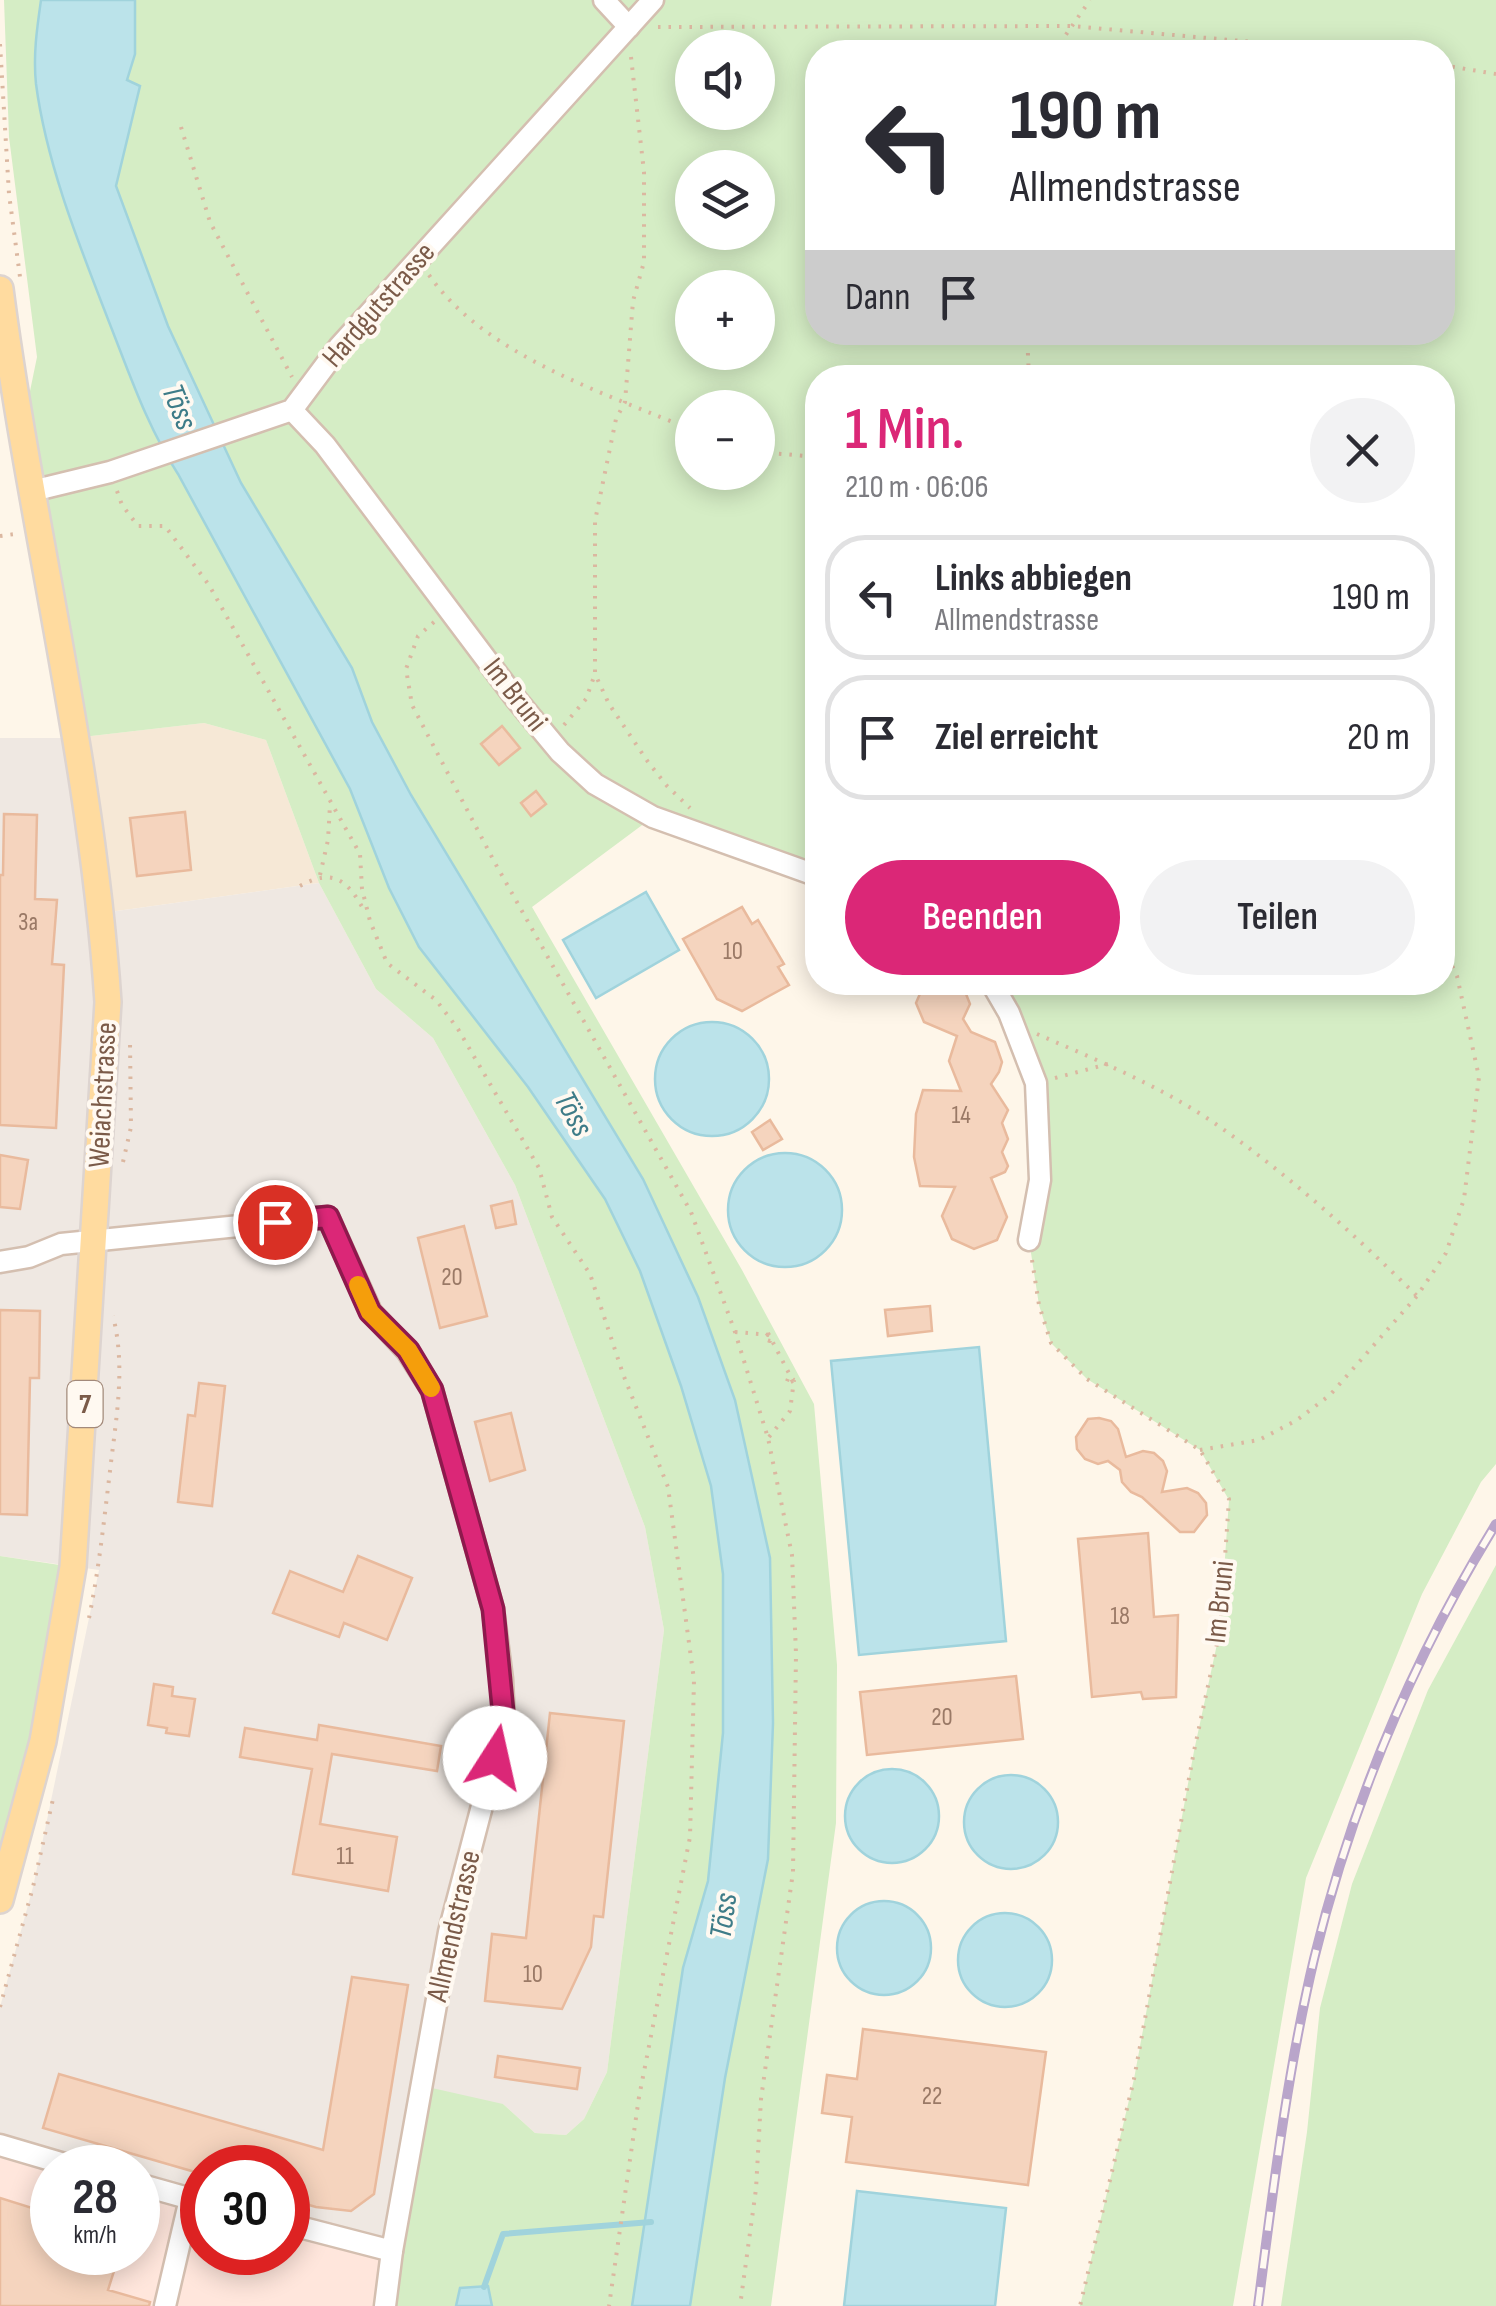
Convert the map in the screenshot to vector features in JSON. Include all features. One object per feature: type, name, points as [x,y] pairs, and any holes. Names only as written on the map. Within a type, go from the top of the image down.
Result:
[{"type":"main road","name":"Weiachstrasse","points":[[0,1900],[43,1741],[64,1634],[79,1498],[108,1002],[102,913],[32,492],[10,286]]},
{"type":"street","points":[[604,0],[625,31]]},
{"type":"street","name":"Hardgutstrasse","points":[[298,401],[340,346],[653,0]]},
{"type":"street","points":[[32,492],[113,471],[264,421],[298,401]]},
{"type":"street","name":"Im Bruni","points":[[298,401],[324,445],[550,740],[595,784],[653,817],[691,833],[805,872]]},
{"type":"street","points":[[998,995],[1036,1084],[1040,1180],[1028,1240]]},
{"type":"street","name":"Allmendstrasse","points":[[94,1241],[328,1217],[370,1312],[408,1350],[432,1390],[493,1609],[504,1722],[449,1932],[385,2306]]},
{"type":"street","points":[[0,1262],[29,1257],[61,1244],[94,1241]]},
{"type":"street","points":[[0,2145],[30,2154]]},
{"type":"street","points":[[310,2230],[392,2251]]},
{"type":"street","points":[[165,2306],[180,2255]]},
{"type":"path","points":[[1062,40],[1090,0]]},
{"type":"path","points":[[550,740],[586,699],[595,674],[595,521],[616,419],[625,402],[633,301],[644,262],[644,172],[625,31],[1072,26],[1231,40]]},
{"type":"path","points":[[0,44],[10,286]]},
{"type":"path","points":[[1455,67],[1496,74]]},
{"type":"path","points":[[181,127],[210,222],[291,375],[298,401]]},
{"type":"path","points":[[418,260],[445,298],[510,347],[675,423]]},
{"type":"path","points":[[775,453],[805,455]]},
{"type":"path","points":[[113,471],[122,505],[133,521],[138,526],[165,526],[188,554],[316,772],[360,854],[362,890],[370,921]]},
{"type":"path","points":[[450,610],[418,636],[406,670],[412,705],[495,863],[691,1212],[768,1438],[792,1555],[796,1654],[793,1872],[761,2099],[756,2188],[740,2306]]},
{"type":"path","points":[[595,674],[609,704],[648,762],[692,810],[691,833]]},
{"type":"path","points":[[320,874],[328,840],[330,803]]},
{"type":"path","points":[[300,886],[320,874],[336,877],[357,898],[388,963],[436,1000],[458,1029],[539,1168],[552,1217],[590,1274],[623,1374],[668,1487],[694,1680],[690,1837],[640,2097],[610,2306]]},
{"type":"path","points":[[1200,1450],[1259,1440],[1330,1395],[1417,1296],[1446,1254],[1464,1199],[1479,1078],[1455,972]]},
{"type":"path","points":[[1009,1014],[1037,1034],[1108,1064],[1218,1125],[1341,1223],[1417,1296]]},
{"type":"path","points":[[1036,1084],[1108,1064]]},
{"type":"path","name":"Im Bruni","points":[[1028,1240],[1039,1305],[1051,1343],[1087,1379],[1200,1450],[1228,1500],[1220,1630],[1134,2079],[1080,2306]]},
{"type":"path","points":[[735,1332],[754,1334],[772,1335],[770,1342],[764,1339],[768,1334],[793,1381],[786,1384],[789,1376],[794,1380],[790,1411],[768,1438]]},
{"type":"shaded area","points":[[204,723],[266,740],[319,883],[102,913],[74,738]]},
{"type":"shaded area","points":[[0,738],[74,738],[102,913],[319,883],[376,989],[433,1038],[515,1185],[645,1527],[664,1630],[607,2072],[584,2119],[566,2135],[535,2133],[503,2104],[392,2251],[310,2230],[310,2145],[180,2145],[180,2196],[160,2190],[160,2145],[30,2145],[30,2153],[0,2145],[0,2007],[33,1887],[99,1570],[0,1556]]},
{"type":"shaded area","points":[[0,2145],[30,2158],[30,2275],[160,2275],[160,2190],[180,2196],[180,2275],[310,2275],[310,2230],[392,2251],[385,2306],[0,2306]]},
{"type":"green space","points":[[4,0],[41,0],[35,73],[48,146],[77,238],[149,421],[350,789],[389,888],[419,947],[528,1087],[605,1199],[640,1271],[711,1486],[723,1574],[723,1733],[708,1881],[683,1968],[632,2306],[385,2306],[392,2251],[432,2088],[503,2104],[535,2133],[566,2135],[584,2119],[607,2072],[664,1630],[645,1527],[515,1185],[433,1038],[376,989],[319,883],[266,740],[204,723],[74,738],[22,430],[37,357],[9,137]]},
{"type":"green space","points":[[135,0],[1496,0],[1496,1464],[1481,1482],[1422,1594],[1306,1878],[1233,2306],[1080,2306],[1134,2079],[1220,1630],[1229,1500],[1200,1450],[1087,1379],[1051,1343],[1039,1305],[1029,1240],[1036,1084],[996,995],[1455,995],[1455,365],[805,365],[805,872],[653,817],[532,907],[742,1270],[814,1404],[837,1665],[836,1823],[771,2306],[690,2306],[725,2078],[768,1859],[770,1558],[735,1400],[698,1297],[643,1178],[411,795],[372,722],[352,668],[241,483],[168,326],[116,186],[140,86],[126,80],[135,54]]},
{"type":"green space","points":[[0,1556],[73,1567],[0,1900]]},
{"type":"green space","points":[[1496,1565],[1496,2306],[1281,2306],[1307,2132],[1320,2008],[1352,1884],[1428,1690]]},
{"type":"water","name":"Töss","points":[[41,0],[135,0],[135,54],[127,80],[140,86],[116,186],[168,326],[241,483],[352,668],[372,722],[411,795],[643,1179],[698,1297],[735,1400],[770,1558],[773,1723],[768,1859],[725,2078],[690,2306],[632,2306],[683,1968],[708,1881],[723,1733],[723,1574],[711,1486],[640,1271],[605,1199],[528,1087],[419,947],[389,888],[350,789],[149,421],[77,238],[48,146],[35,73]]},
{"type":"water","points":[[646,892],[679,950],[596,998],[563,940]]},
{"type":"water","points":[[712,1022],[734,1026],[752,1039],[765,1057],[769,1079],[765,1101],[752,1119],[734,1132],[712,1136],[690,1132],[672,1119],[659,1101],[655,1079],[659,1057],[672,1039],[690,1026]]},
{"type":"water","points":[[785,1153],[807,1157],[825,1170],[838,1188],[842,1210],[838,1232],[825,1250],[807,1263],[785,1267],[763,1263],[745,1250],[732,1232],[728,1210],[732,1188],[745,1170],[763,1157]]},
{"type":"water","points":[[979,1347],[1006,1641],[859,1655],[831,1361]]},
{"type":"water","points":[[892,1769],[910,1773],[925,1783],[935,1798],[939,1816],[935,1834],[925,1849],[910,1859],[892,1863],[874,1859],[859,1849],[849,1834],[845,1816],[849,1798],[859,1783],[874,1773]]},
{"type":"water","points":[[1011,1775],[1029,1779],[1044,1789],[1054,1804],[1058,1822],[1054,1840],[1044,1855],[1029,1865],[1011,1869],[993,1865],[978,1855],[968,1840],[964,1822],[968,1804],[978,1789],[993,1779]]},
{"type":"water","points":[[884,1901],[902,1905],[917,1915],[927,1930],[931,1948],[927,1966],[917,1981],[902,1991],[884,1995],[866,1991],[851,1981],[841,1966],[837,1948],[841,1930],[851,1915],[866,1905]]},
{"type":"water","points":[[1005,1913],[1023,1917],[1038,1927],[1048,1942],[1052,1960],[1048,1978],[1038,1993],[1023,2003],[1005,2007],[987,2003],[972,1993],[962,1978],[958,1960],[962,1942],[972,1927],[987,1917]]},
{"type":"water","points":[[857,2191],[1006,2208],[995,2306],[844,2306]]},
{"type":"water","points":[[488,2286],[492,2306],[456,2306],[460,2288]]},
{"type":"building","points":[[502,726],[520,748],[499,765],[481,744]]},
{"type":"building","points":[[536,791],[546,804],[531,816],[521,803]]},
{"type":"building","points":[[185,812],[191,870],[137,876],[130,818]]},
{"type":"building","points":[[4,814],[37,815],[35,899],[57,900],[52,964],[64,965],[56,1128],[0,1125],[0,875]]},
{"type":"building","points":[[742,907],[752,924],[758,920],[784,964],[778,967],[789,985],[742,1011],[717,999],[683,939]]},
{"type":"building","points":[[919,995],[966,995],[970,1004],[963,1019],[971,1032],[995,1042],[1002,1062],[991,1084],[1008,1110],[1002,1123],[1008,1139],[1002,1152],[1008,1166],[1005,1172],[991,1178],[1007,1217],[997,1240],[974,1249],[952,1239],[942,1216],[955,1187],[920,1186],[914,1157],[916,1114],[923,1090],[961,1091],[949,1061],[957,1036],[924,1022],[916,1003]]},
{"type":"building","points":[[770,1120],[782,1139],[763,1150],[752,1132]]},
{"type":"building","points":[[0,1155],[28,1160],[20,1209],[0,1207]]},
{"type":"building","points":[[512,1201],[516,1224],[496,1228],[491,1206]]},
{"type":"building","points":[[464,1226],[487,1316],[440,1328],[418,1238]]},
{"type":"building","points":[[930,1306],[932,1331],[888,1336],[885,1310]]},
{"type":"building","points":[[0,1310],[40,1311],[39,1378],[30,1378],[27,1515],[0,1514]]},
{"type":"building","points":[[199,1383],[225,1386],[212,1506],[178,1502],[188,1415],[195,1416]]},
{"type":"building","points":[[511,1413],[525,1470],[490,1481],[475,1422]]},
{"type":"building","points":[[1088,1419],[1111,1421],[1118,1429],[1126,1457],[1143,1451],[1154,1453],[1163,1461],[1167,1471],[1162,1492],[1187,1488],[1198,1493],[1206,1503],[1207,1515],[1194,1532],[1180,1532],[1142,1497],[1131,1492],[1122,1482],[1120,1470],[1108,1461],[1098,1464],[1085,1459],[1077,1449],[1076,1437]]},
{"type":"building","points":[[1148,1533],[1154,1617],[1178,1615],[1176,1697],[1143,1699],[1141,1692],[1092,1697],[1078,1539]]},
{"type":"building","points":[[358,1556],[412,1578],[387,1640],[344,1623],[339,1637],[273,1613],[290,1571],[343,1592]]},
{"type":"building","points":[[1016,1676],[1023,1739],[867,1755],[860,1692]]},
{"type":"building","points":[[154,1684],[173,1687],[172,1696],[195,1699],[189,1736],[166,1733],[167,1728],[148,1725]]},
{"type":"building","points":[[550,1713],[624,1721],[603,1917],[594,1916],[591,1947],[562,2009],[485,2001],[492,1934],[526,1938]]},
{"type":"building","points":[[319,1725],[441,1746],[437,1771],[332,1754],[320,1824],[397,1837],[388,1891],[293,1874],[312,1769],[240,1757],[245,1728],[317,1740]]},
{"type":"building","points":[[352,1977],[408,1985],[374,2194],[351,2211],[310,2205],[310,2146],[323,2150]]},
{"type":"building","points":[[863,2029],[1046,2052],[1028,2185],[846,2162],[852,2117],[822,2113],[827,2075],[857,2079]]},
{"type":"building","points":[[498,2056],[580,2068],[577,2089],[495,2077]]},
{"type":"building","points":[[59,2074],[306,2145],[180,2145],[180,2168],[160,2162],[160,2145],[102,2145],[43,2128]]},
{"type":"building","points":[[0,2198],[30,2207],[30,2275],[113,2275],[108,2290],[150,2302],[149,2306],[0,2306]]},
{"type":"waterway","points":[[484,2287],[503,2234],[651,2222]]},
{"type":"railway","points":[[1258,2306],[1296,2045],[1314,1959],[1346,1845],[1412,1680],[1496,1524]]},
{"type":"slow traffic","points":[[358,1285],[370,1312],[408,1350],[431,1388]]},
{"type":"route","points":[[275,1222],[328,1217],[370,1312],[408,1350],[432,1390],[493,1609],[504,1722],[495,1758]]}]
